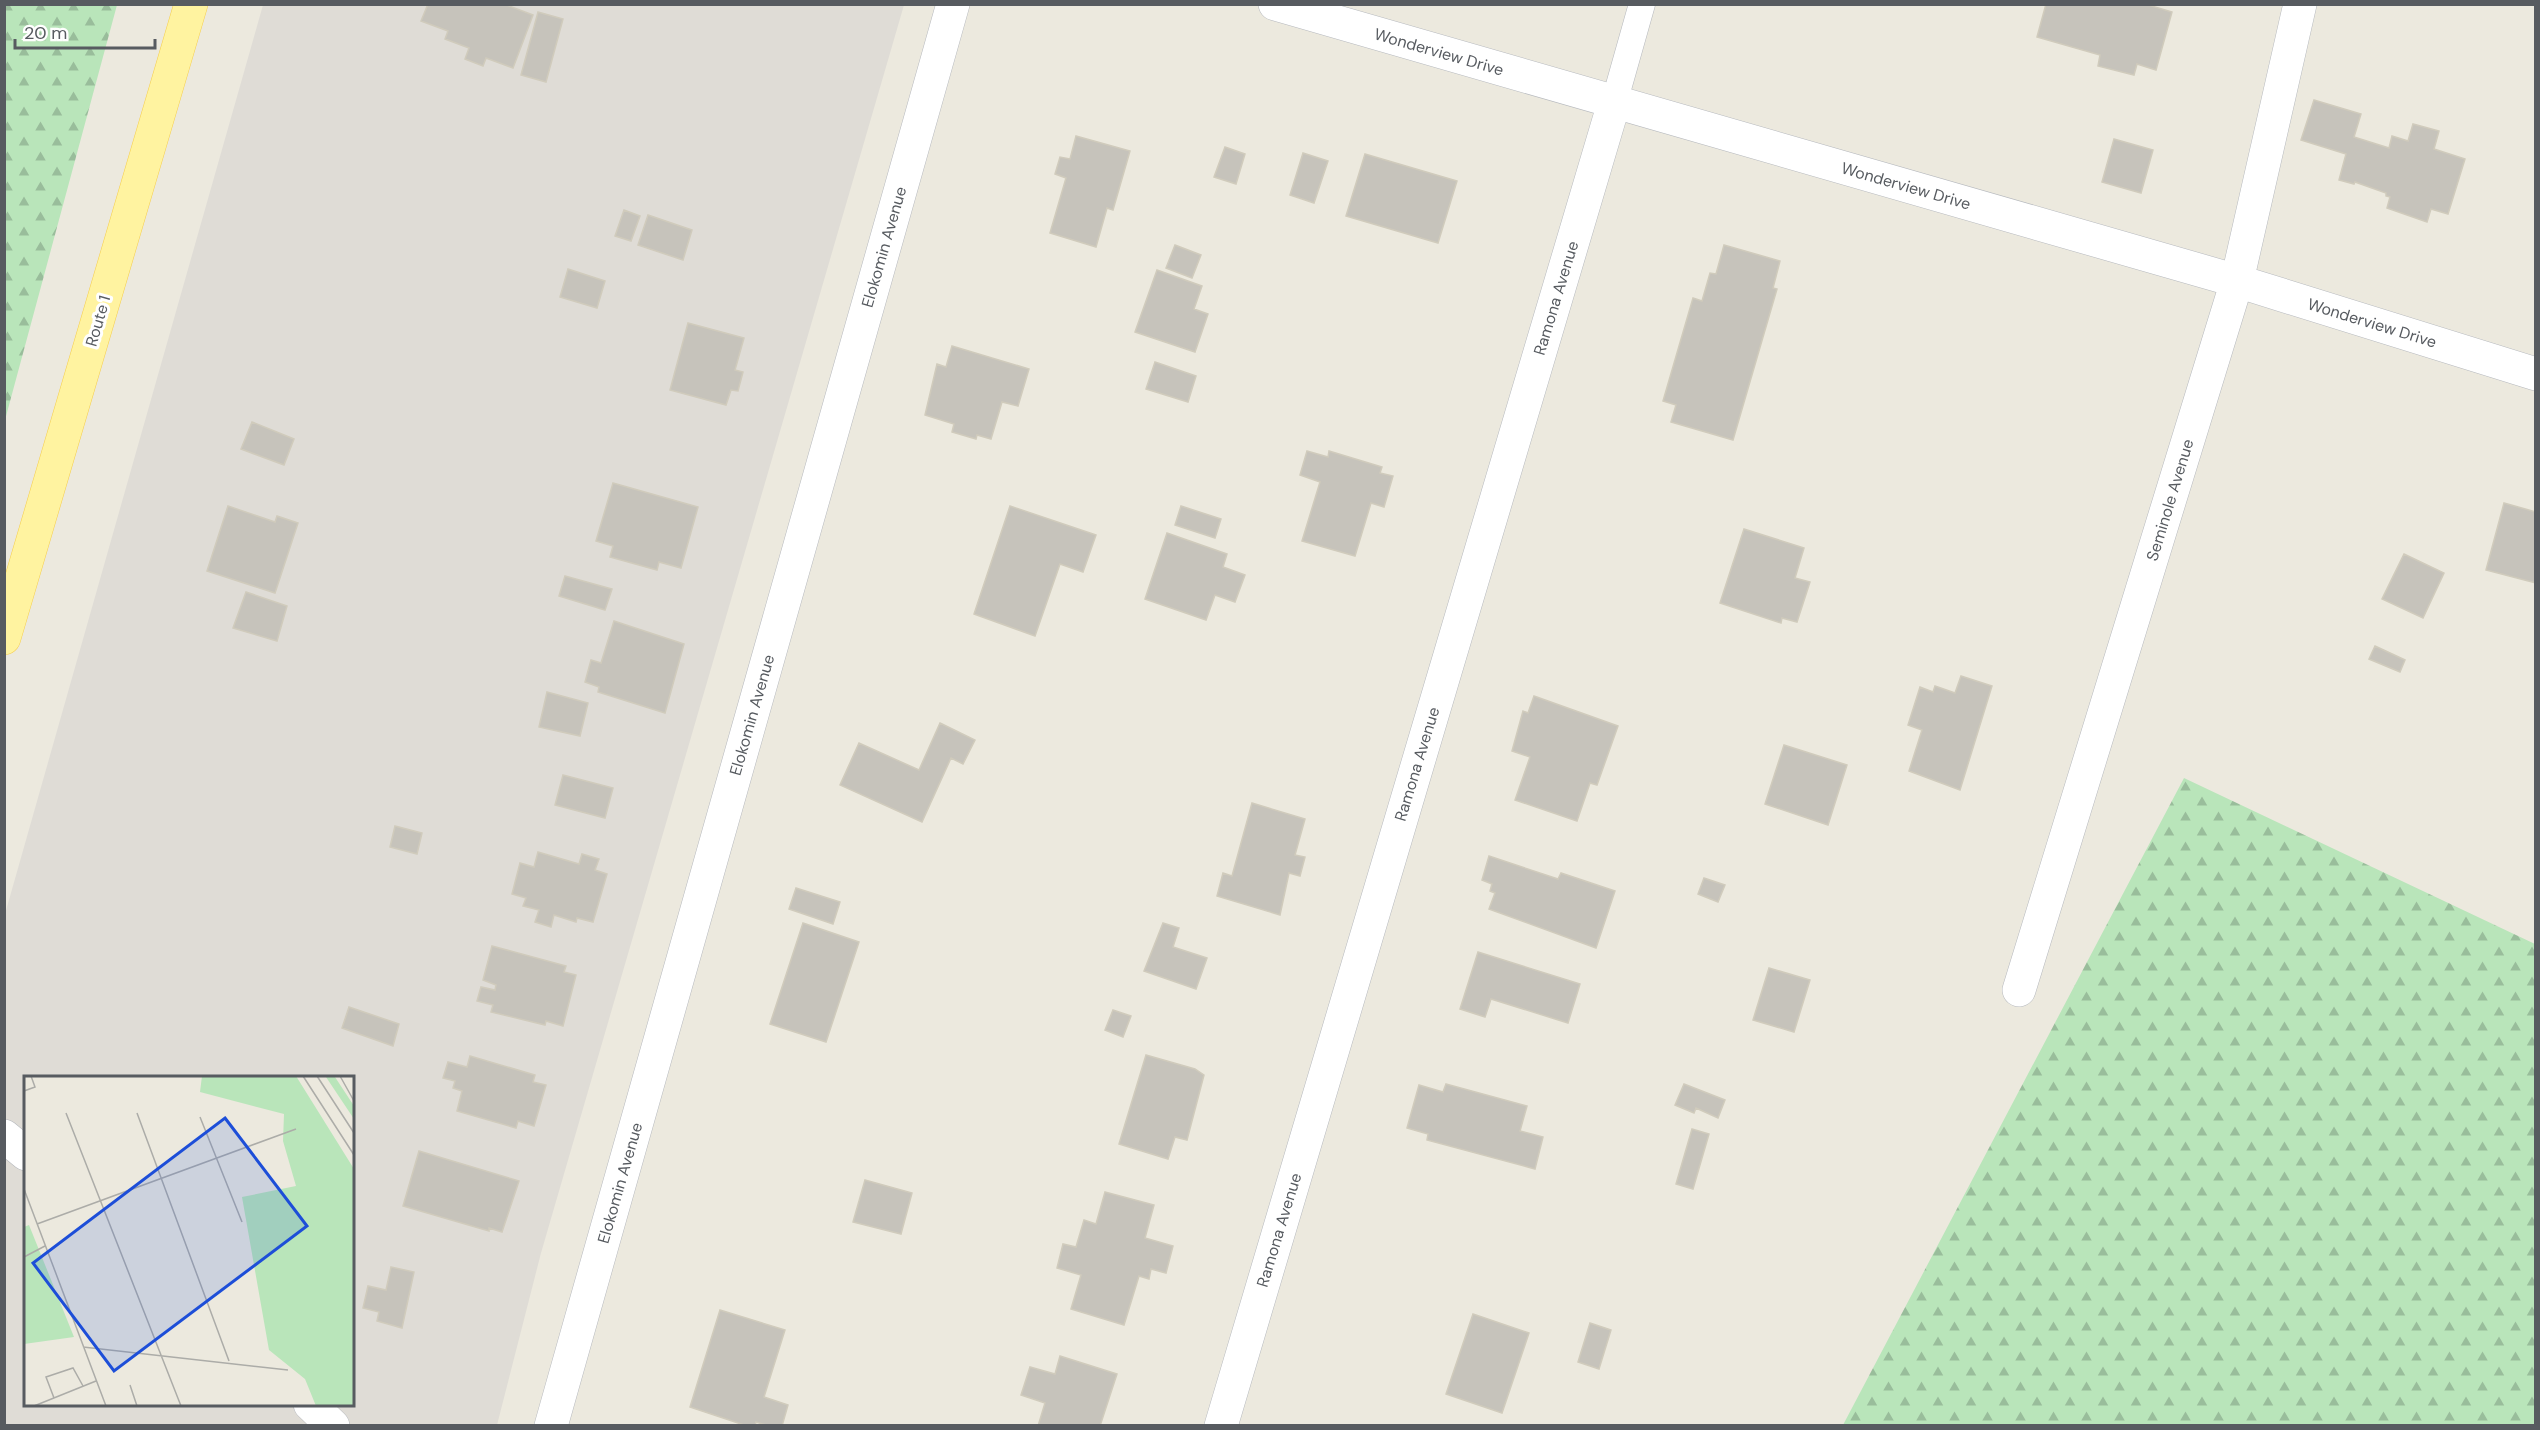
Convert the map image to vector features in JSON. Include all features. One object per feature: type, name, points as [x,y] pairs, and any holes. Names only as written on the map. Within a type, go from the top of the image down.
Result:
[{"type":"main road","name":"Route 1","points":[[4,638],[191,4]]},
{"type":"street","name":"Elokomin Avenue","points":[[551,1425],[953,4]]},
{"type":"street","name":"Wonderview Drive","points":[[1275,4],[2237,281],[2535,374]]},
{"type":"street","name":"Seminole Avenue","points":[[2019,990],[2237,281],[2300,4]]},
{"type":"street","name":"Ramona Avenue","points":[[1221,1425],[1614,103]]},
{"type":"street","points":[[4,1136],[24,1152]]},
{"type":"street","points":[[312,1406],[333,1425]]},
{"type":"lane","points":[[1614,103],[1642,4]]},
{"type":"shaded area","points":[[263,5],[904,5],[541,1253],[497,1425],[5,1426],[5,914]]},
{"type":"green space","points":[[4,5],[117,5],[5,420]]},
{"type":"green space","points":[[2184,778],[2535,944],[2535,1425],[1843,1425]]},
{"type":"building","points":[[428,4],[504,4],[533,15],[513,68],[486,58],[483,66],[465,59],[469,48],[445,39],[448,31],[421,21]]},
{"type":"building","points":[[2046,4],[2145,4],[2172,12],[2156,70],[2137,64],[2134,75],[2098,66],[2100,55],[2037,37]]},
{"type":"building","points":[[538,12],[563,19],[546,82],[521,75]]},
{"type":"building","points":[[2314,100],[2361,114],[2354,137],[2389,148],[2392,136],[2408,141],[2413,124],[2439,131],[2434,149],[2465,159],[2448,214],[2431,209],[2427,222],[2387,208],[2390,197],[2386,196],[2386,193],[2355,182],[2354,184],[2339,180],[2346,154],[2301,140]]},
{"type":"building","points":[[1076,136],[1130,151],[1113,210],[1107,208],[1096,247],[1050,233],[1066,178],[1055,174],[1060,157],[1070,159]]},
{"type":"building","points":[[2114,139],[2153,150],[2141,193],[2102,182]]},
{"type":"building","points":[[1225,147],[1245,154],[1236,184],[1214,177]]},
{"type":"building","points":[[1303,153],[1328,161],[1314,203],[1290,195]]},
{"type":"building","points":[[1365,154],[1457,181],[1438,243],[1346,216]]},
{"type":"building","points":[[624,210],[640,216],[631,241],[615,236]]},
{"type":"building","points":[[648,215],[692,230],[683,260],[638,245]]},
{"type":"building","points":[[1175,245],[1201,255],[1192,278],[1166,268]]},
{"type":"building","points":[[1724,245],[1780,261],[1773,288],[1777,289],[1733,440],[1671,422],[1676,405],[1663,401],[1693,298],[1702,301],[1710,273],[1716,274]]},
{"type":"building","points":[[568,269],[605,281],[597,308],[560,297]]},
{"type":"building","points":[[1157,270],[1202,286],[1194,309],[1208,314],[1195,352],[1135,332]]},
{"type":"building","points":[[688,323],[744,338],[735,370],[743,372],[738,391],[731,390],[726,405],[670,390]]},
{"type":"building","points":[[952,346],[1029,369],[1018,406],[1002,402],[991,439],[977,435],[976,439],[952,432],[954,424],[925,415],[937,364],[946,367]]},
{"type":"building","points":[[1155,362],[1196,376],[1188,402],[1146,389]]},
{"type":"building","points":[[252,422],[294,439],[284,465],[241,449]]},
{"type":"building","points":[[1307,451],[1328,457],[1329,451],[1382,467],[1380,473],[1393,476],[1384,507],[1371,503],[1355,556],[1302,541],[1320,482],[1300,475]]},
{"type":"building","points":[[613,483],[698,507],[681,568],[659,562],[657,570],[610,557],[613,546],[596,541]]},
{"type":"building","points":[[2504,503],[2536,512],[2536,583],[2486,570]]},
{"type":"building","points":[[228,506],[275,522],[277,516],[298,523],[275,593],[207,571]]},
{"type":"building","points":[[1010,506],[1096,535],[1083,572],[1060,564],[1035,636],[974,614]]},
{"type":"building","points":[[1181,506],[1221,519],[1215,538],[1175,525]]},
{"type":"building","points":[[1744,529],[1804,548],[1795,578],[1810,582],[1797,622],[1782,618],[1781,623],[1720,603]]},
{"type":"building","points":[[1167,533],[1227,554],[1223,567],[1245,575],[1235,602],[1215,595],[1206,620],[1145,599]]},
{"type":"building","points":[[2404,554],[2444,573],[2423,618],[2382,599]]},
{"type":"building","points":[[565,576],[612,589],[605,610],[559,596]]},
{"type":"building","points":[[246,592],[287,606],[277,641],[233,628]]},
{"type":"building","points":[[614,621],[684,644],[665,713],[598,692],[599,687],[585,682],[591,660],[601,663]]},
{"type":"building","points":[[2375,646],[2405,660],[2400,672],[2369,659]]},
{"type":"building","points":[[1961,676],[1992,686],[1960,790],[1909,771],[1922,730],[1908,725],[1920,687],[1933,692],[1935,686],[1955,693]]},
{"type":"building","points":[[547,692],[588,703],[580,736],[539,727]]},
{"type":"building","points":[[1534,696],[1618,726],[1597,785],[1590,783],[1577,821],[1515,800],[1530,757],[1512,751],[1523,711],[1528,713]]},
{"type":"building","points":[[940,723],[975,740],[963,764],[951,758],[922,822],[840,785],[859,743],[919,770]]},
{"type":"building","points":[[1784,745],[1847,765],[1828,825],[1765,804]]},
{"type":"building","points":[[563,775],[613,788],[605,818],[555,805]]},
{"type":"building","points":[[1252,803],[1305,819],[1295,855],[1305,857],[1300,876],[1289,873],[1280,915],[1217,896],[1223,873],[1232,876]]},
{"type":"building","points":[[395,826],[422,833],[417,854],[390,847]]},
{"type":"building","points":[[538,852],[579,864],[582,854],[599,859],[595,870],[607,874],[593,922],[577,918],[576,922],[554,915],[551,927],[535,922],[539,910],[523,906],[526,898],[512,894],[520,863],[534,867]]},
{"type":"building","points":[[1489,856],[1558,879],[1561,873],[1615,891],[1596,948],[1489,909],[1495,893],[1490,891],[1492,884],[1482,880]]},
{"type":"building","points":[[1704,878],[1725,885],[1718,902],[1698,894]]},
{"type":"building","points":[[796,888],[840,902],[833,924],[789,909]]},
{"type":"building","points":[[803,923],[859,942],[826,1042],[770,1024]]},
{"type":"building","points":[[1163,923],[1179,928],[1173,947],[1207,958],[1196,989],[1144,971]]},
{"type":"building","points":[[492,946],[566,966],[564,972],[576,975],[563,1026],[546,1021],[545,1025],[491,1012],[493,1005],[477,1001],[481,987],[495,990],[496,985],[483,980]]},
{"type":"building","points":[[1478,952],[1580,984],[1568,1023],[1491,999],[1485,1017],[1460,1009]]},
{"type":"building","points":[[1769,968],[1810,980],[1794,1032],[1753,1020]]},
{"type":"building","points":[[349,1007],[399,1024],[393,1046],[342,1028]]},
{"type":"building","points":[[1113,1010],[1131,1016],[1123,1037],[1105,1030]]},
{"type":"building","points":[[1146,1055],[1195,1069],[1204,1075],[1187,1140],[1175,1137],[1168,1159],[1119,1144]]},
{"type":"building","points":[[470,1056],[535,1075],[533,1082],[546,1085],[534,1126],[518,1121],[516,1128],[457,1111],[462,1091],[453,1088],[455,1081],[443,1078],[448,1062],[467,1067]]},
{"type":"building","points":[[1446,1084],[1527,1106],[1520,1131],[1543,1137],[1535,1169],[1427,1140],[1428,1134],[1407,1128],[1419,1085],[1443,1092]]},
{"type":"building","points":[[1684,1084],[1725,1100],[1718,1118],[1696,1108],[1694,1113],[1675,1105]]},
{"type":"building","points":[[1692,1129],[1709,1134],[1693,1189],[1676,1184]]},
{"type":"building","points":[[419,1151],[519,1181],[502,1232],[489,1228],[489,1231],[403,1206]]},
{"type":"building","points":[[865,1180],[912,1193],[901,1234],[853,1222]]},
{"type":"building","points":[[1105,1192],[1154,1205],[1145,1238],[1173,1246],[1166,1273],[1151,1269],[1149,1279],[1139,1276],[1124,1325],[1071,1309],[1081,1275],[1057,1268],[1063,1244],[1076,1247],[1084,1220],[1096,1224]]},
{"type":"building","points":[[391,1267],[414,1272],[402,1328],[377,1321],[379,1312],[363,1308],[368,1286],[386,1290]]},
{"type":"building","points":[[720,1310],[785,1330],[764,1397],[788,1405],[782,1426],[769,1426],[756,1422],[755,1426],[747,1426],[690,1407]]},
{"type":"building","points":[[1473,1314],[1529,1333],[1502,1413],[1446,1394]]},
{"type":"building","points":[[1590,1323],[1611,1330],[1599,1369],[1578,1362]]},
{"type":"building","points":[[1060,1356],[1117,1374],[1100,1426],[1038,1426],[1045,1403],[1021,1395],[1030,1367],[1055,1374]]}]
